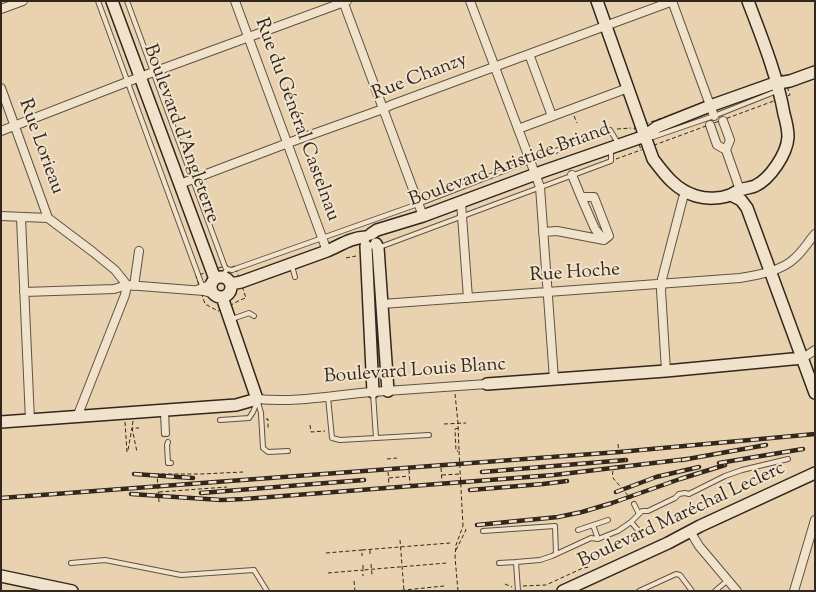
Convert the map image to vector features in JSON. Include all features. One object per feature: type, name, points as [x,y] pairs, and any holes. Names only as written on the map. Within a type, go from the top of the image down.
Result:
[{"type":"street","points":[[1,9],[23,1]]},
{"type":"street","name":"Boulevard d'Angleterre","points":[[112,1],[182,188],[213,286],[228,314],[257,399]]},
{"type":"street","name":"Rue du Général Castelnau","points":[[235,1],[327,251]]},
{"type":"street","points":[[470,1],[540,187],[554,379]]},
{"type":"street","points":[[597,1],[654,159],[665,176],[686,192],[706,198],[722,197],[763,181],[784,152],[791,114],[786,97],[786,90],[790,81]]},
{"type":"street","points":[[672,1],[712,111]]},
{"type":"street","name":"Rue Chanzy","points":[[182,188],[193,179],[672,1]]},
{"type":"street","points":[[748,1],[778,83],[788,137]]},
{"type":"street","points":[[1,130],[345,2],[423,216]]},
{"type":"street","points":[[529,54],[552,116]]},
{"type":"street","name":"Boulevard Aristide Briand","points":[[213,286],[240,282],[341,245],[371,242],[377,230],[423,216],[535,174],[645,136],[656,127],[712,111],[778,83],[790,81],[815,72]]},
{"type":"street","name":"Rue Lorieau","points":[[1,88],[48,218]]},
{"type":"street","points":[[518,129],[628,88]]},
{"type":"street","points":[[723,120],[730,140],[726,150],[736,192],[747,208],[815,393]]},
{"type":"street","points":[[710,125],[717,145],[726,150]]},
{"type":"street","points":[[572,175],[595,229],[604,240]]},
{"type":"street","points":[[747,208],[754,186]]},
{"type":"street","points":[[666,371],[661,284],[686,192]]},
{"type":"street","points":[[544,232],[557,231],[604,240],[609,236],[594,197],[582,197]]},
{"type":"street","points":[[461,202],[468,298]]},
{"type":"street","points":[[1,216],[48,218],[115,270],[131,285]]},
{"type":"street","points":[[21,218],[30,420]]},
{"type":"street","name":"Rue Hoche","points":[[382,304],[740,278],[771,272],[786,265],[796,258],[815,234]]},
{"type":"street","points":[[371,242],[382,304],[388,391]]},
{"type":"street","points":[[371,242],[373,392]]},
{"type":"street","points":[[77,417],[125,295],[131,285],[139,251]]},
{"type":"street","points":[[24,292],[114,289],[131,285],[213,286]]},
{"type":"street","points":[[803,358],[815,350]]},
{"type":"street","name":"Boulevard Louis Blanc","points":[[1,422],[241,404],[257,399],[274,401],[328,397],[373,392],[666,371],[803,358]]},
{"type":"street","name":"Boulevard Maréchal Leclerc","points":[[564,591],[815,473]]},
{"type":"street","points":[[794,591],[815,520]]},
{"type":"street","points":[[690,531],[698,546],[737,591]]},
{"type":"street","points":[[1,576],[72,591]]},
{"type":"lane","points":[[98,1],[170,197],[213,286]]},
{"type":"lane","points":[[127,1],[225,267],[213,286]]},
{"type":"lane","points":[[213,286],[232,270],[418,204],[610,130],[615,146],[611,161],[463,216],[371,242]]},
{"type":"lane","points":[[170,197],[182,188]]},
{"type":"lane","points":[[491,191],[496,203]]},
{"type":"lane","points":[[291,264],[296,277]]},
{"type":"lane","points":[[228,314],[249,313],[254,316]]},
{"type":"lane","points":[[373,392],[376,438]]},
{"type":"lane","points":[[328,397],[332,438],[340,440],[429,435]]},
{"type":"lane","points":[[220,420],[249,418],[257,399]]},
{"type":"lane","points":[[257,399],[261,412],[263,448],[268,452],[288,451]]},
{"type":"lane","points":[[164,410],[166,434]]},
{"type":"lane","points":[[167,443],[168,463],[171,463]]},
{"type":"lane","points":[[499,563],[540,560],[591,538],[598,539],[618,530],[631,522],[642,511],[648,511],[675,498],[679,494],[689,494],[724,476],[742,470],[788,459]]},
{"type":"lane","points":[[634,504],[639,514]]},
{"type":"lane","points":[[578,530],[608,520]]},
{"type":"lane","points":[[631,522],[637,529]]},
{"type":"lane","points":[[593,525],[598,539]]},
{"type":"lane","points":[[483,531],[555,526],[556,554]]},
{"type":"lane","points":[[71,563],[105,560],[181,575],[254,570],[267,591]]},
{"type":"lane","points":[[516,562],[518,589]]},
{"type":"lane","points":[[641,590],[676,574],[680,575],[692,591]]},
{"type":"lane","points":[[715,591],[728,580]]},
{"type":"path","points":[[756,108],[758,112]]},
{"type":"path","points":[[610,130],[634,128]]},
{"type":"path","points":[[611,161],[641,150]]},
{"type":"path","points":[[213,286],[205,304],[228,314]]},
{"type":"path","points":[[455,386],[463,526],[455,552],[458,591]]},
{"type":"path","points":[[125,414],[127,452],[133,425]]},
{"type":"path","points":[[444,424],[466,423]]},
{"type":"path","points":[[310,425],[311,432],[331,431]]},
{"type":"path","points":[[132,428],[139,428]]},
{"type":"path","points":[[132,428],[137,452]]},
{"type":"path","points":[[135,442],[140,442]]},
{"type":"path","points":[[618,444],[619,454]]},
{"type":"path","points":[[387,459],[397,458]]},
{"type":"path","points":[[618,459],[613,468],[613,478],[634,504]]},
{"type":"path","points":[[441,468],[442,482]]},
{"type":"path","points":[[409,470],[410,484]]},
{"type":"path","points":[[159,502],[157,474],[243,472]]},
{"type":"path","points":[[388,472],[389,486]]},
{"type":"path","points":[[442,475],[460,474]]},
{"type":"path","points":[[389,478],[409,476]]},
{"type":"path","points":[[158,492],[227,487]]},
{"type":"path","points":[[400,540],[405,590]]},
{"type":"path","points":[[326,553],[450,543]]},
{"type":"path","points":[[370,549],[370,556]]},
{"type":"path","points":[[362,550],[362,556]]},
{"type":"path","points":[[371,564],[372,575]]},
{"type":"path","points":[[328,573],[447,564]]},
{"type":"path","points":[[362,565],[364,576]]},
{"type":"path","points":[[505,584],[518,589],[546,585],[583,568],[593,568]]},
{"type":"path","points":[[354,582],[356,591]]},
{"type":"path","points":[[395,591],[444,586]]},
{"type":"shaded area","points":[[382,336],[383,373],[378,374],[375,337]]},
{"type":"railway","points":[[1,498],[619,452],[815,434]]},
{"type":"railway","points":[[682,460],[766,445]]},
{"type":"railway","points":[[719,463],[803,449]]},
{"type":"railway","points":[[131,494],[221,500],[244,499],[554,475],[687,459]]},
{"type":"railway","points":[[482,472],[626,460]]},
{"type":"railway","points":[[477,525],[558,517],[582,512],[725,465]]},
{"type":"railway","points":[[616,492],[656,477],[699,467]]},
{"type":"railway","points":[[134,474],[193,478]]},
{"type":"railway","points":[[201,493],[364,480]]},
{"type":"railway","points":[[470,490],[567,481]]}]
